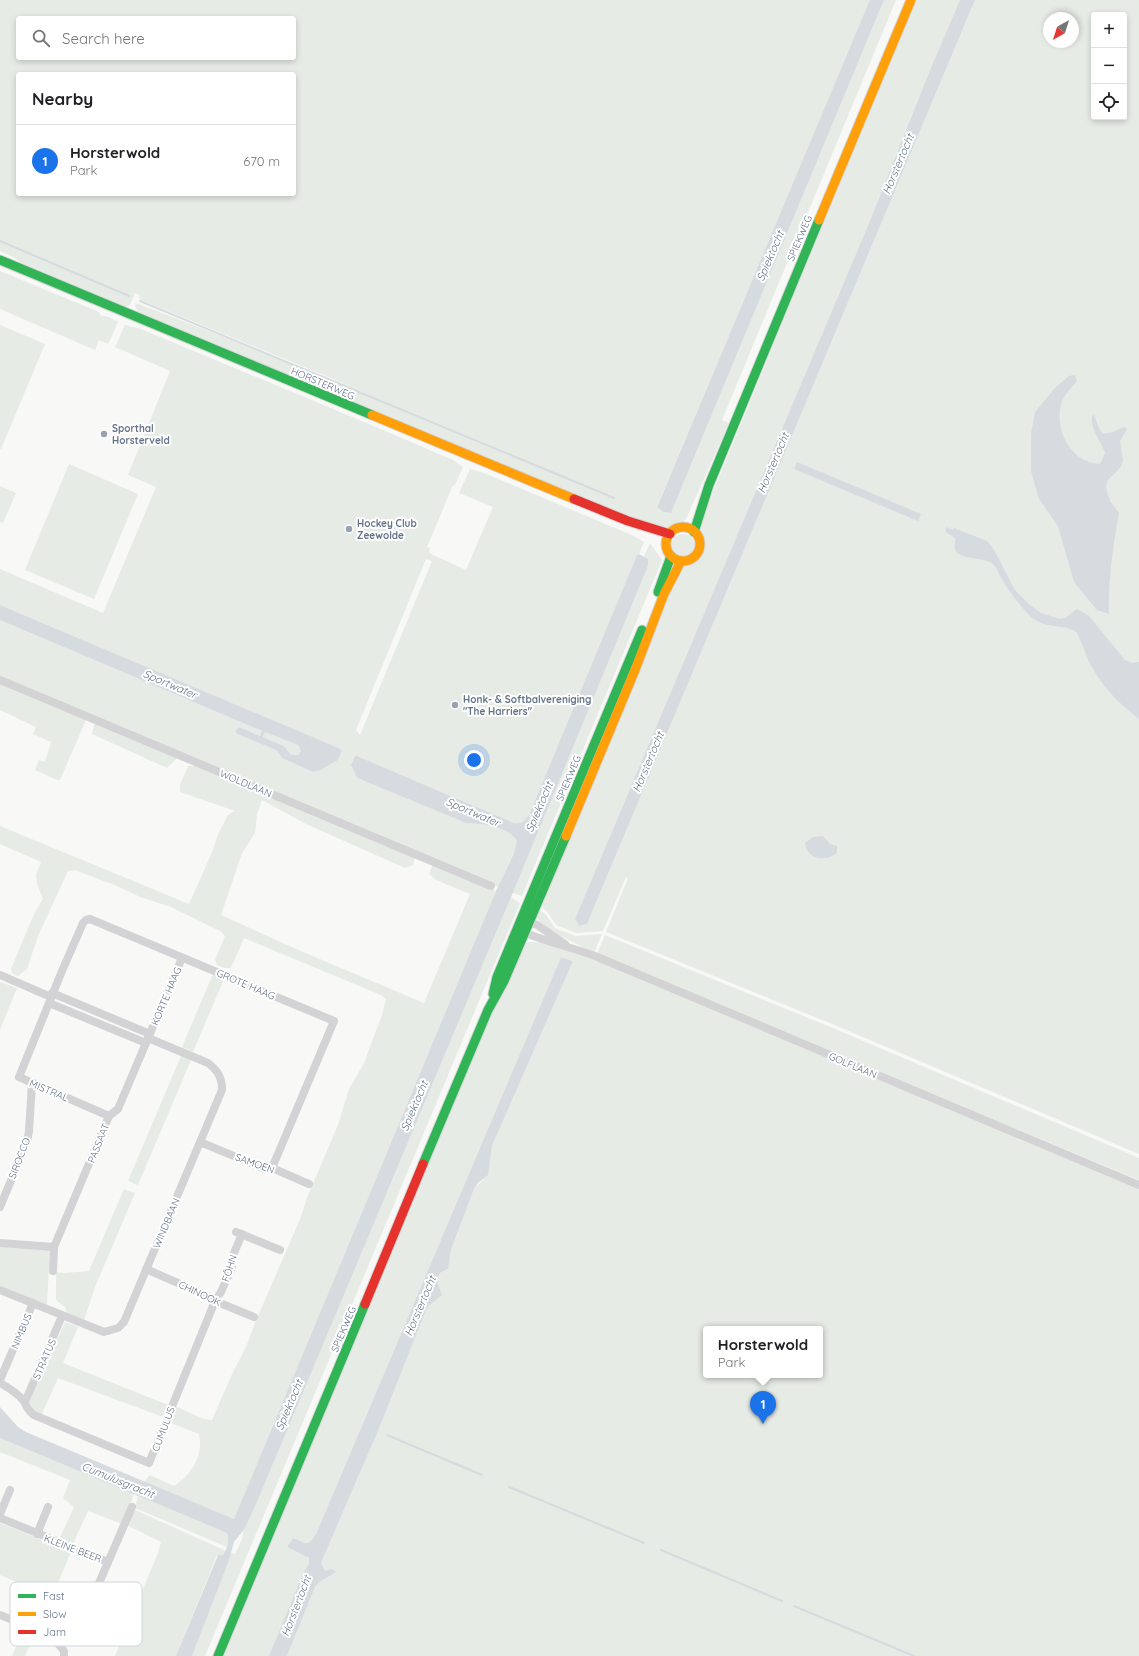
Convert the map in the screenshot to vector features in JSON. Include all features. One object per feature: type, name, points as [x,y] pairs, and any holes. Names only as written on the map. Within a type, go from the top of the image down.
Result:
[{"type":"main road","name":"SPIEKWEG","points":[[690,530],[911,0]]},
{"type":"main road","name":"HORSTERWEG","points":[[0,260],[637,526],[650,527],[668,538]]},
{"type":"main road","points":[[674,530],[690,530],[698,537],[700,544],[698,551],[694,557],[681,561],[671,556],[668,552],[668,538],[674,530]]},
{"type":"main road","name":"SPIEKWEG","points":[[218,1656],[488,1010],[504,981],[522,931],[666,573],[671,556]]},
{"type":"main road","name":"SPIEKWEG","points":[[526,921],[635,670],[664,594],[681,561]]},
{"type":"street","name":"WOLDLAAN","points":[[0,680],[491,886]]},
{"type":"street","name":"GROTE HAAG","points":[[51,998],[83,923],[90,919],[334,1021],[272,1168]]},
{"type":"street","name":"GOLFLAAN","points":[[526,921],[552,934],[567,946]]},
{"type":"street","name":"GOLFLAAN","points":[[522,931],[546,941],[567,946],[1139,1185]]},
{"type":"street","name":"KORTE HAAG","points":[[148,1038],[182,958]]},
{"type":"street","name":"WINDBAAN","points":[[0,976],[208,1063],[216,1069],[222,1081],[222,1090],[124,1322],[118,1328],[104,1332],[0,1291]]},
{"type":"street","name":"MISTRAL","points":[[51,998],[19,1077],[109,1116]]},
{"type":"street","name":"PASSAAT","points":[[53,1270],[54,1247],[109,1116],[118,1109],[148,1038]]},
{"type":"street","name":"SIROCCO","points":[[0,1206],[30,1132],[32,1083]]},
{"type":"street","name":"SAMOEN","points":[[200,1142],[265,1169],[272,1168],[309,1184]]},
{"type":"street","name":"FÖHN","points":[[215,1301],[232,1267],[232,1258],[239,1233],[280,1250]]},
{"type":"street","points":[[0,1244],[54,1247]]},
{"type":"street","name":"CHINOOK","points":[[146,1269],[212,1298],[215,1301],[254,1317]]},
{"type":"street","name":"CUMULUS","points":[[0,1381],[14,1390],[25,1402],[27,1410],[34,1415],[149,1463],[215,1301]]},
{"type":"street","name":"NIMBUS","points":[[0,1381],[32,1303]]},
{"type":"street","name":"STRATUS","points":[[25,1402],[62,1316]]},
{"type":"street","points":[[0,1514],[10,1490]]},
{"type":"street","name":"KLEINE BEER","points":[[37,1534],[48,1507]]},
{"type":"street","name":"KLEINE BEER","points":[[99,1582],[132,1507]]},
{"type":"street","name":"KLEINE BEER","points":[[0,1518],[108,1562]]},
{"type":"street","points":[[0,1615],[10,1619]]},
{"type":"street","points":[[60,1646],[64,1651],[64,1656]]},
{"type":"shaded area","points":[[0,0],[871,0],[657,506],[663,512],[671,513],[884,0],[896,0],[722,420],[729,423],[686,519],[672,527],[667,527],[624,515],[139,314],[135,306],[136,303],[360,390],[139,299],[140,295],[135,293],[130,305],[125,308],[23,265],[15,258],[0,251]]},
{"type":"shaded area","points":[[915,0],[960,0],[930,70],[869,223],[575,919],[579,926],[587,924],[975,0],[1139,0],[1139,1154],[837,1026],[606,932],[628,878],[626,877],[603,931],[576,933],[556,925],[542,907],[652,628],[683,566],[696,560],[701,553],[703,545],[699,529]]},
{"type":"shaded area","points":[[0,271],[99,312],[101,316],[109,317],[118,322],[108,344],[99,340],[95,350],[0,309]]},
{"type":"shaded area","points":[[0,325],[45,344],[1,449],[0,449]]},
{"type":"shaded area","points":[[125,325],[141,329],[453,460],[463,467],[455,485],[452,486],[427,547],[430,548],[429,553],[466,570],[493,507],[459,493],[470,469],[484,473],[634,536],[644,542],[639,554],[637,555],[529,815],[523,822],[514,823],[357,756],[355,756],[351,765],[357,778],[466,823],[495,826],[509,832],[514,836],[517,841],[516,848],[498,887],[0,678],[0,620],[262,731],[260,736],[239,727],[235,731],[237,734],[276,750],[282,758],[313,772],[319,771],[338,760],[342,750],[0,605],[0,569],[103,613],[156,487],[128,475],[170,371],[115,347]],"holes":[[[426,559],[432,561],[360,735],[356,730]]]},
{"type":"shaded area","points":[[69,464],[138,494],[94,599],[25,570]]},
{"type":"shaded area","points":[[0,486],[16,493],[3,523],[0,522]]},
{"type":"shaded area","points":[[683,534],[692,537],[695,546],[692,555],[683,558],[674,555],[671,546],[674,537]]},
{"type":"shaded area","points":[[650,543],[662,560],[522,896],[512,893],[648,566],[648,559],[644,556]]},
{"type":"shaded area","points":[[0,683],[86,720],[60,780],[35,770],[39,760],[45,762],[51,742],[33,734],[36,727],[0,710]]},
{"type":"shaded area","points":[[94,724],[99,724],[177,758],[167,768],[92,734]]},
{"type":"shaded area","points":[[265,732],[298,745],[301,751],[298,755],[291,755],[287,749],[263,737]]},
{"type":"shaded area","points":[[188,766],[196,766],[286,802],[315,817],[415,856],[413,865],[405,868],[306,824],[262,800],[257,814],[255,833],[242,853],[221,915],[303,952],[424,1003],[470,894],[436,880],[429,874],[433,864],[496,891],[234,1519],[144,1482],[150,1475],[174,1486],[186,1476],[195,1464],[200,1449],[199,1434],[168,1422],[173,1410],[177,1407],[204,1419],[212,1420],[233,1372],[246,1347],[301,1217],[308,1195],[338,1125],[349,1089],[364,1063],[382,1015],[386,999],[381,995],[244,938],[231,968],[224,968],[217,965],[215,960],[225,936],[220,931],[171,907],[140,897],[117,886],[75,870],[68,871],[38,936],[27,969],[18,976],[13,974],[11,969],[34,914],[43,899],[37,884],[36,875],[41,862],[0,844],[0,826],[189,904],[213,850],[218,834],[228,815],[235,811],[180,792],[180,785]]},
{"type":"shaded area","points":[[511,897],[520,903],[205,1656],[192,1656],[231,1553],[235,1554],[242,1539],[243,1531],[257,1502]]},
{"type":"shaded area","points":[[539,909],[546,915],[555,928],[575,936],[602,934],[594,953],[544,927],[538,919],[537,915]]},
{"type":"shaded area","points":[[605,935],[835,1029],[1139,1158],[1139,1180],[597,954]]},
{"type":"shaded area","points":[[528,942],[536,942],[560,947],[590,958],[1139,1189],[1139,1656],[287,1656],[315,1587],[325,1571],[321,1563],[378,1431],[420,1321],[427,1306],[439,1297],[441,1291],[437,1280],[440,1273],[448,1269],[451,1250],[474,1189],[486,1176],[492,1146],[573,961],[561,957],[316,1534],[310,1542],[305,1543],[293,1538],[287,1547],[309,1558],[309,1563],[302,1576],[269,1656],[222,1656],[494,1005],[523,946]]},
{"type":"shaded area","points":[[213,974],[224,979],[193,1052],[182,1047]]},
{"type":"shaded area","points":[[0,982],[17,988],[0,1030]]},
{"type":"shaded area","points":[[181,1056],[191,1060],[138,1185],[128,1181]]},
{"type":"shaded area","points":[[124,1189],[135,1193],[95,1287],[84,1320],[67,1314],[65,1307],[56,1300],[56,1272],[65,1273],[89,1271]]},
{"type":"shaded area","points":[[0,1247],[50,1248],[47,1305],[0,1286]]},
{"type":"shaded area","points":[[65,1322],[78,1327],[63,1363],[168,1405],[163,1417],[58,1378],[41,1416],[33,1410],[29,1401]]},
{"type":"shaded area","points":[[0,1438],[134,1494],[122,1524],[88,1511],[72,1546],[59,1540],[74,1507],[63,1498],[70,1480],[0,1452]]},
{"type":"shaded area","points":[[138,1496],[227,1533],[229,1537],[227,1547],[135,1508]]},
{"type":"shaded area","points":[[133,1509],[226,1551],[223,1555],[217,1555],[176,1656],[115,1656],[119,1646],[142,1646],[142,1591],[161,1542],[127,1525]]},
{"type":"shaded area","points":[[0,1523],[71,1552],[58,1582],[16,1582],[0,1575]]},
{"type":"shaded area","points":[[16,1646],[29,1646],[25,1656],[12,1656]]},
{"type":"water","name":"Spiektocht","points":[[870,0],[884,0],[671,513],[663,512],[657,507]]},
{"type":"water","name":"Horstertocht","points":[[960,0],[975,0],[587,924],[579,926],[575,919],[869,223],[930,70]]},
{"type":"water","points":[[1075,375],[1077,381],[1063,398],[1060,411],[1062,433],[1072,451],[1080,458],[1089,462],[1100,464],[1105,453],[1094,430],[1092,416],[1094,415],[1103,434],[1113,432],[1124,427],[1127,429],[1120,441],[1123,460],[1121,467],[1107,481],[1106,488],[1110,501],[1119,513],[1111,563],[1109,614],[1097,610],[1074,582],[1058,526],[1039,499],[1031,471],[1031,434],[1035,412],[1055,388],[1069,376]]},
{"type":"water","points":[[797,462],[921,514],[918,521],[794,469]]},
{"type":"water","points":[[946,527],[953,530],[954,528],[987,541],[993,548],[1015,590],[1030,605],[1041,613],[1060,619],[1065,618],[1077,609],[1089,616],[1125,660],[1132,663],[1139,662],[1139,719],[1119,702],[1103,684],[1091,665],[1077,633],[1068,628],[1040,622],[1030,616],[1009,590],[991,562],[962,556],[955,550],[955,538],[946,532]]},
{"type":"water","points":[[639,554],[648,559],[648,566],[257,1502],[245,1528],[234,1542],[229,1560],[192,1656],[176,1656],[218,1555],[223,1555],[226,1550],[228,1545],[227,1533],[0,1438],[0,1407],[18,1427],[26,1432],[234,1519],[496,891],[514,853],[517,841],[507,832],[494,826],[466,823],[357,778],[351,765],[355,756],[357,756],[514,823],[523,822],[529,815],[637,555]]},
{"type":"water","name":"Sportwater","points":[[0,605],[342,750],[338,760],[319,771],[313,772],[282,758],[276,750],[237,734],[235,731],[239,727],[260,736],[262,731],[0,620]],"holes":[[[265,732],[298,745],[301,751],[298,755],[291,755],[285,747],[263,737]]]},
{"type":"water","points":[[823,836],[830,844],[837,846],[837,853],[827,858],[817,858],[809,853],[806,849],[805,843],[813,837]]},
{"type":"water","name":"Horstertocht","points":[[561,957],[573,961],[492,1146],[488,1175],[478,1183],[474,1189],[451,1250],[448,1269],[440,1273],[437,1280],[442,1295],[427,1307],[378,1431],[321,1563],[325,1571],[332,1569],[336,1572],[319,1582],[315,1587],[287,1656],[269,1656],[302,1576],[309,1563],[309,1558],[287,1547],[293,1538],[305,1543],[310,1542],[316,1534]]},
{"type":"waterway","points":[[0,241],[129,296]]},
{"type":"waterway","points":[[140,301],[614,498]]},
{"type":"waterway","points":[[387,1435],[482,1475]]},
{"type":"waterway","points":[[509,1487],[644,1543]]},
{"type":"waterway","points":[[661,1550],[782,1601]]},
{"type":"waterway","points":[[794,1606],[914,1656]]},
{"type":"traffic: fast","points":[[694,532],[709,485],[819,220]]},
{"type":"traffic: fast","points":[[0,260],[372,415]]},
{"type":"traffic: fast","points":[[658,592],[671,556]]},
{"type":"traffic: fast","points":[[493,994],[497,977],[642,630]]},
{"type":"traffic: fast","points":[[423,1164],[488,1010],[504,981],[566,836]]},
{"type":"traffic: fast","points":[[218,1656],[365,1304]]},
{"type":"traffic: slow","points":[[819,220],[911,0]]},
{"type":"traffic: slow","points":[[372,415],[574,499]]},
{"type":"traffic: slow","points":[[683,527],[695,532],[700,544],[695,556],[683,561],[671,556],[666,544],[671,532],[683,527]]},
{"type":"traffic: slow","points":[[566,836],[635,670],[664,594],[681,561]]},
{"type":"traffic: jam","points":[[574,499],[628,521],[670,534]]},
{"type":"traffic: jam","points":[[365,1304],[423,1164]]},
{"type":"place","name":"Sporthal Horsterveld","points":[[104,434]]},
{"type":"place","name":"Hockey Club Zeewolde","points":[[349,529]]},
{"type":"place","name":"Honk- & Softbalvereniging \"The Harriers\"","points":[[455,705]]},
{"type":"place","name":"Horsterwold","points":[[763,1424]]},
{"type":"water label","name":"Cumulusgracht","points":[[118,1480]]}]
